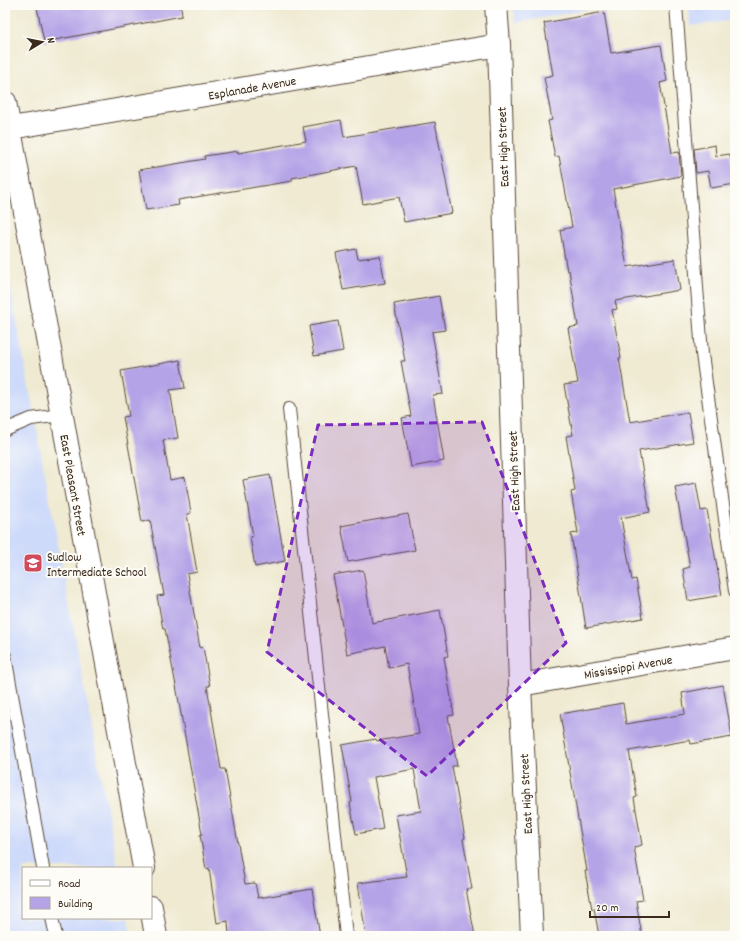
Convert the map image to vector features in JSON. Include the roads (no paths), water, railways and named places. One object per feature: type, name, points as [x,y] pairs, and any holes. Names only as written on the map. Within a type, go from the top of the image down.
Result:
[{"type":"street","name":"East High Street","points":[[496,5],[499,45],[520,685],[532,936]]},
{"type":"street","name":"Esplanade Avenue","points":[[7,128],[499,45]]},
{"type":"street","name":"East Pleasant Street","points":[[5,102],[7,128],[144,867]]},
{"type":"street","name":"Mississippi Avenue","points":[[520,685],[735,648]]},
{"type":"street","points":[[152,913],[156,936]]},
{"type":"lane","points":[[676,5],[702,354],[735,591]]},
{"type":"lane","points":[[289,409],[346,936]]},
{"type":"lane","points":[[5,430],[31,419],[61,415]]},
{"type":"lane","points":[[5,656],[43,867]]},
{"type":"lane","points":[[52,919],[56,936]]},
{"type":"place","name":"Sudlow Intermediate School","points":[[33,563]]}]
